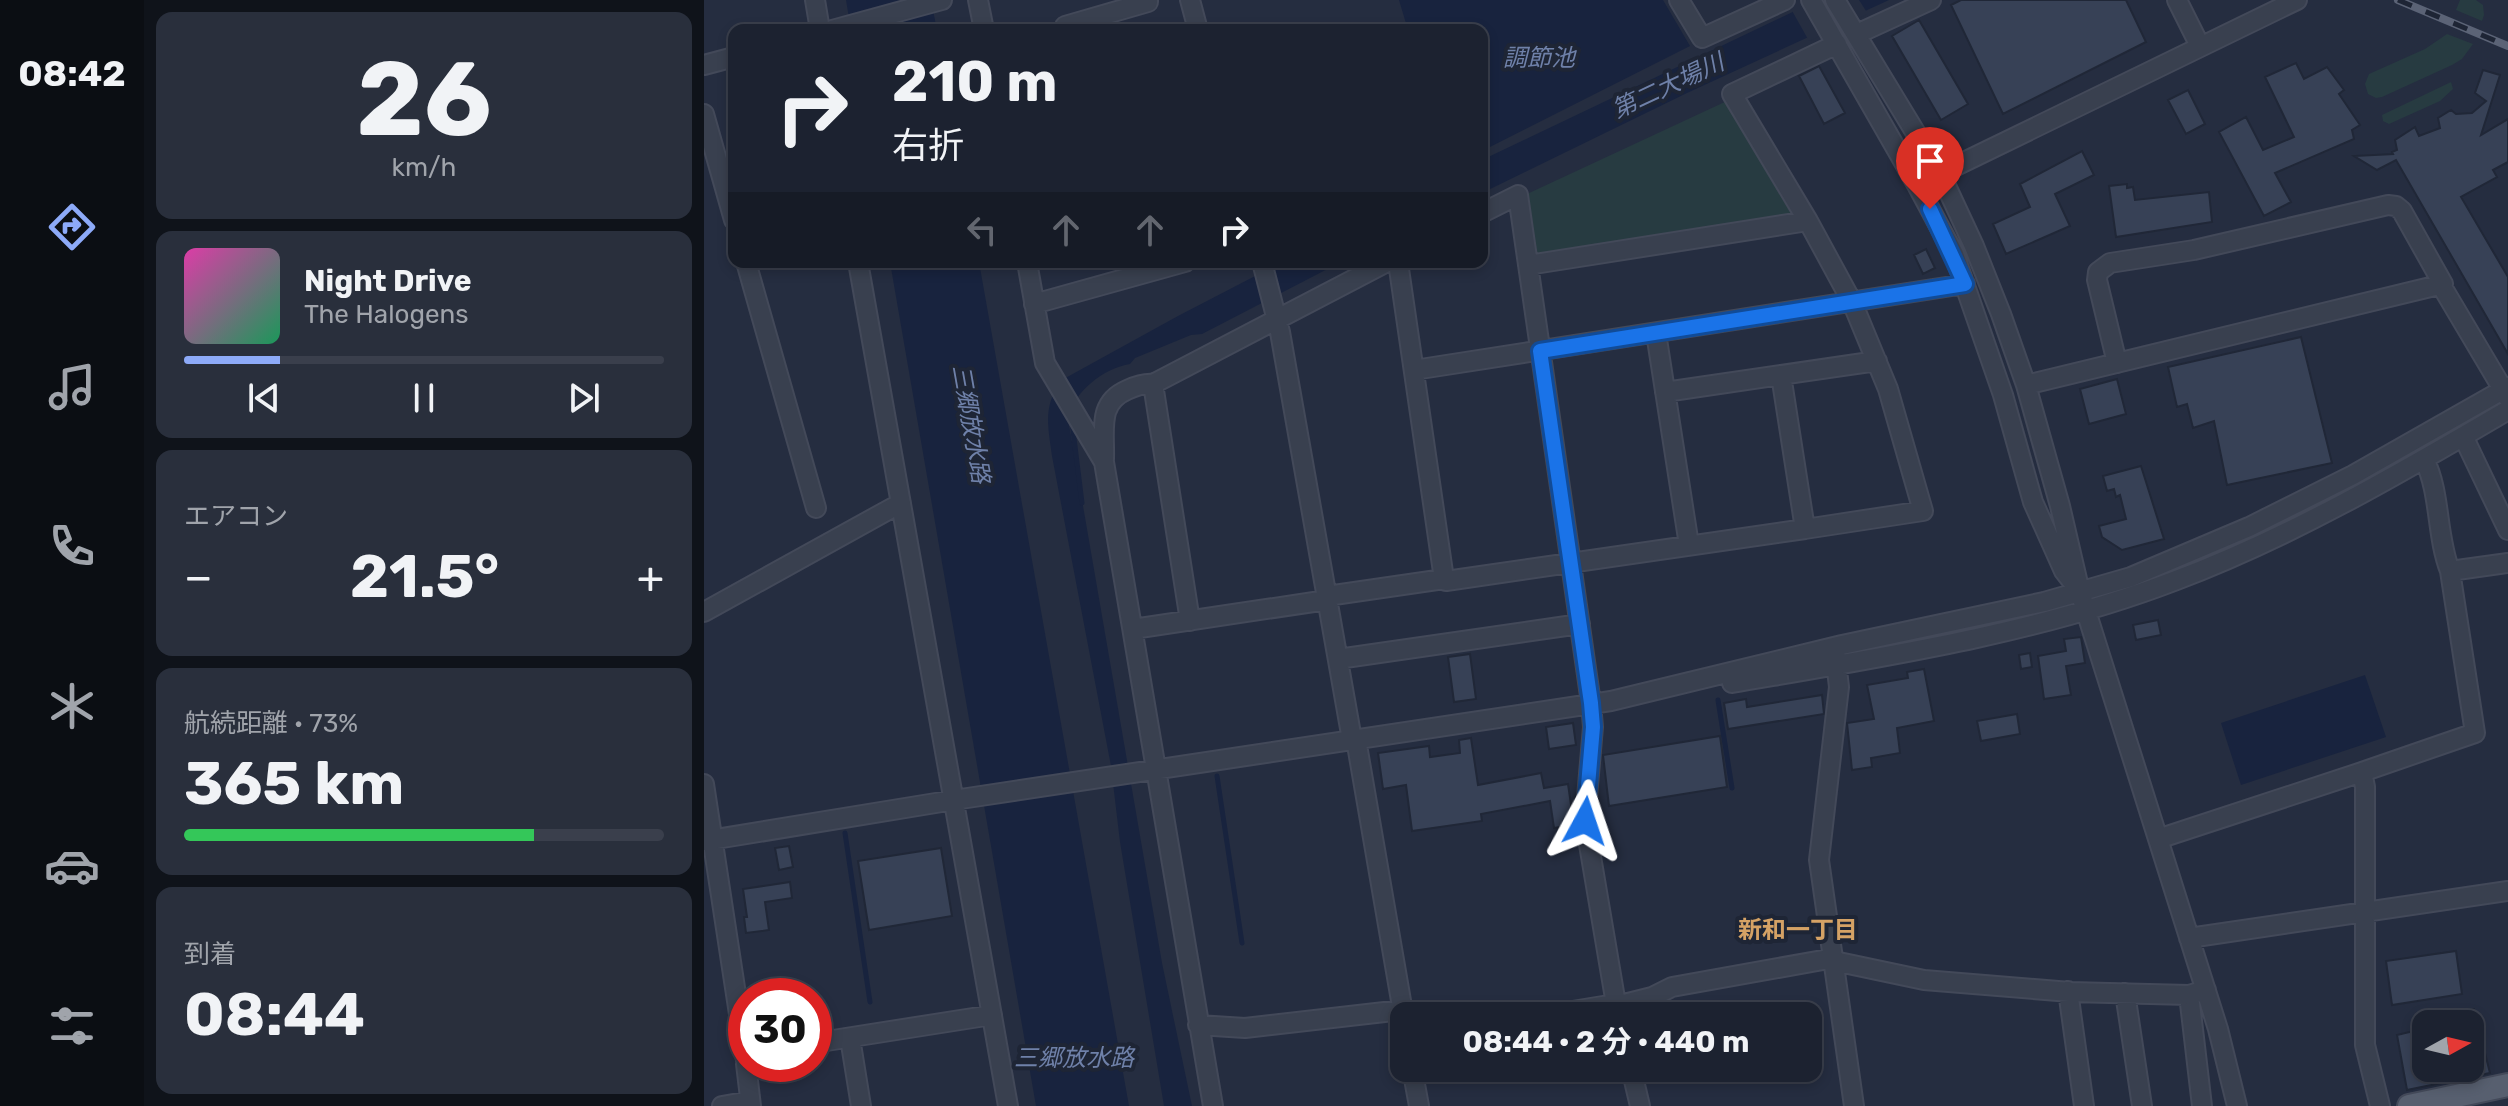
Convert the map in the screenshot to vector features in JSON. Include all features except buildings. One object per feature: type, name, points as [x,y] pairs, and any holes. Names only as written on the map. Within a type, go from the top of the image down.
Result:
[{"type":"main road","points":[[2409,1106],[2508,1085]]},
{"type":"street","points":[[815,0],[827,24]]},
{"type":"street","points":[[849,24],[942,0]]},
{"type":"street","points":[[978,0],[983,24]]},
{"type":"street","points":[[1072,24],[1148,0]]},
{"type":"street","points":[[1190,0],[1196,24]]},
{"type":"street","points":[[1679,0],[1702,38],[1785,0]]},
{"type":"street","points":[[1811,0],[1954,254],[2003,395],[2033,502],[2064,571],[2080,592]]},
{"type":"street","points":[[1835,0],[1940,173],[1984,270],[2026,385],[2064,521],[2080,592],[2189,938],[2198,993],[2202,1106]]},
{"type":"street","points":[[1855,31],[1931,0]]},
{"type":"street","points":[[2177,0],[2200,46]]},
{"type":"street","points":[[1917,185],[2297,0]]},
{"type":"street","points":[[1133,629],[1444,579],[1923,511],[1896,414],[1852,302],[1732,94],[1835,41]]},
{"type":"street","points":[[704,65],[728,59]]},
{"type":"street","points":[[704,114],[728,199]]},
{"type":"street","points":[[1488,210],[1518,195],[1591,703],[1593,727],[1585,821],[1615,1002]]},
{"type":"street","points":[[708,840],[1591,703],[1682,692],[1835,655],[2080,592],[2170,562],[2294,506],[2506,392],[2441,285],[2402,211],[2388,205],[2194,250],[2110,263],[2098,272],[2097,280],[2117,363]]},
{"type":"street","points":[[1528,265],[1808,221]]},
{"type":"street","points":[[748,268],[816,508]]},
{"type":"street","points":[[859,268],[1008,1106]]},
{"type":"street","points":[[1028,268],[1045,363],[1104,462]]},
{"type":"street","points":[[1263,268],[1276,315],[1401,1002]]},
{"type":"street","points":[[1213,1106],[1153,771],[1133,629],[1104,462],[1106,406],[1115,395],[1134,387],[1153,384],[1276,315],[1374,268]]},
{"type":"street","points":[[1399,268],[1444,579]]},
{"type":"street","points":[[1034,304],[1133,270]]},
{"type":"street","points":[[1414,370],[1965,284]]},
{"type":"street","points":[[2026,385],[2441,285]]},
{"type":"street","points":[[1656,333],[1689,545]]},
{"type":"street","points":[[1040,343],[1060,345]]},
{"type":"street","points":[[1665,392],[1877,361]]},
{"type":"street","points":[[1781,375],[1805,529]]},
{"type":"street","points":[[1153,384],[1190,621]]},
{"type":"street","points":[[1835,655],[2006,631],[2086,611],[2176,581],[2351,499],[2508,410]]},
{"type":"street","points":[[2463,436],[2503,509],[2508,530]]},
{"type":"street","points":[[2158,839],[2475,733],[2450,571],[2444,556],[2431,473],[2424,459]]},
{"type":"street","points":[[704,612],[901,503]]},
{"type":"street","points":[[2450,571],[2508,563]]},
{"type":"street","points":[[1338,659],[1580,624]]},
{"type":"street","points":[[1835,655],[1839,687],[1819,860],[1854,1106]]},
{"type":"street","points":[[2362,772],[2365,787],[2365,1045],[2380,1106]]},
{"type":"street","points":[[704,784],[708,840],[733,978]]},
{"type":"street","points":[[2189,938],[2508,891]]},
{"type":"street","points":[[1637,1002],[1672,987],[1834,959],[1924,980],[2068,991],[2198,993]]},
{"type":"street","points":[[2068,991],[2084,1106]]},
{"type":"street","points":[[2125,993],[2142,1106]]},
{"type":"street","points":[[2198,993],[2237,1106]]},
{"type":"street","points":[[832,1040],[992,1015]]},
{"type":"street","points":[[1198,1025],[1245,1028],[1390,1015]]},
{"type":"street","points":[[850,1038],[861,1106]]},
{"type":"street","points":[[722,1106],[750,1104],[748,1082]]},
{"type":"street","points":[[1415,1082],[1419,1106]]},
{"type":"street","points":[[1634,1082],[1640,1106]]},
{"type":"shaded area","points":[[2460,0],[2476,0],[2483,5],[2482,21],[2456,10]]},
{"type":"shaded area","points":[[2447,34],[2473,44],[2462,59],[2382,97],[2368,94],[2365,84],[2369,74],[2425,49]]},
{"type":"shaded area","points":[[2451,82],[2453,89],[2440,101],[2389,124],[2383,121],[2382,115]]},
{"type":"shaded area","points":[[1729,100],[1795,209],[1791,217],[1535,254],[1527,194]]},
{"type":"water","points":[[846,0],[931,0],[936,24],[850,24]]},
{"type":"water","name":"調節池","points":[[1399,0],[1663,0],[1690,46],[1488,148],[1488,24],[1406,24]]},
{"type":"water","name":"第二大場川","points":[[1818,0],[1889,0],[1687,93],[1488,190],[1488,157]]},
{"type":"water","name":"三郷放水路","points":[[891,268],[980,268],[1129,1106],[1036,1106]]},
{"type":"water","points":[[1270,268],[1329,268],[1202,334],[1191,335],[1135,358],[1130,364],[1110,370],[1083,391],[1068,419],[1162,963],[1192,1106],[1164,1106],[1120,842],[1111,766],[1048,426],[1051,400],[1060,381]]},
{"type":"water","points":[[2365,675],[2386,737],[2241,785],[2221,723]]},
{"type":"pier","points":[[1809,0],[1859,0],[1868,14],[1809,41],[1791,9]]},
{"type":"waterway","points":[[1072,422],[1082,503]]},
{"type":"waterway","points":[[1718,700],[1732,788]]},
{"type":"waterway","points":[[1217,776],[1242,943]]},
{"type":"waterway","points":[[845,833],[870,1002]]},
{"type":"railway","points":[[2398,0],[2508,46]]},
{"type":"district","name":"新和一丁目","points":[[1798,930]]},
{"type":"route","points":[[1585,821],[1593,727],[1591,703],[1540,351],[1965,284],[1954,254],[1930,209]]}]
